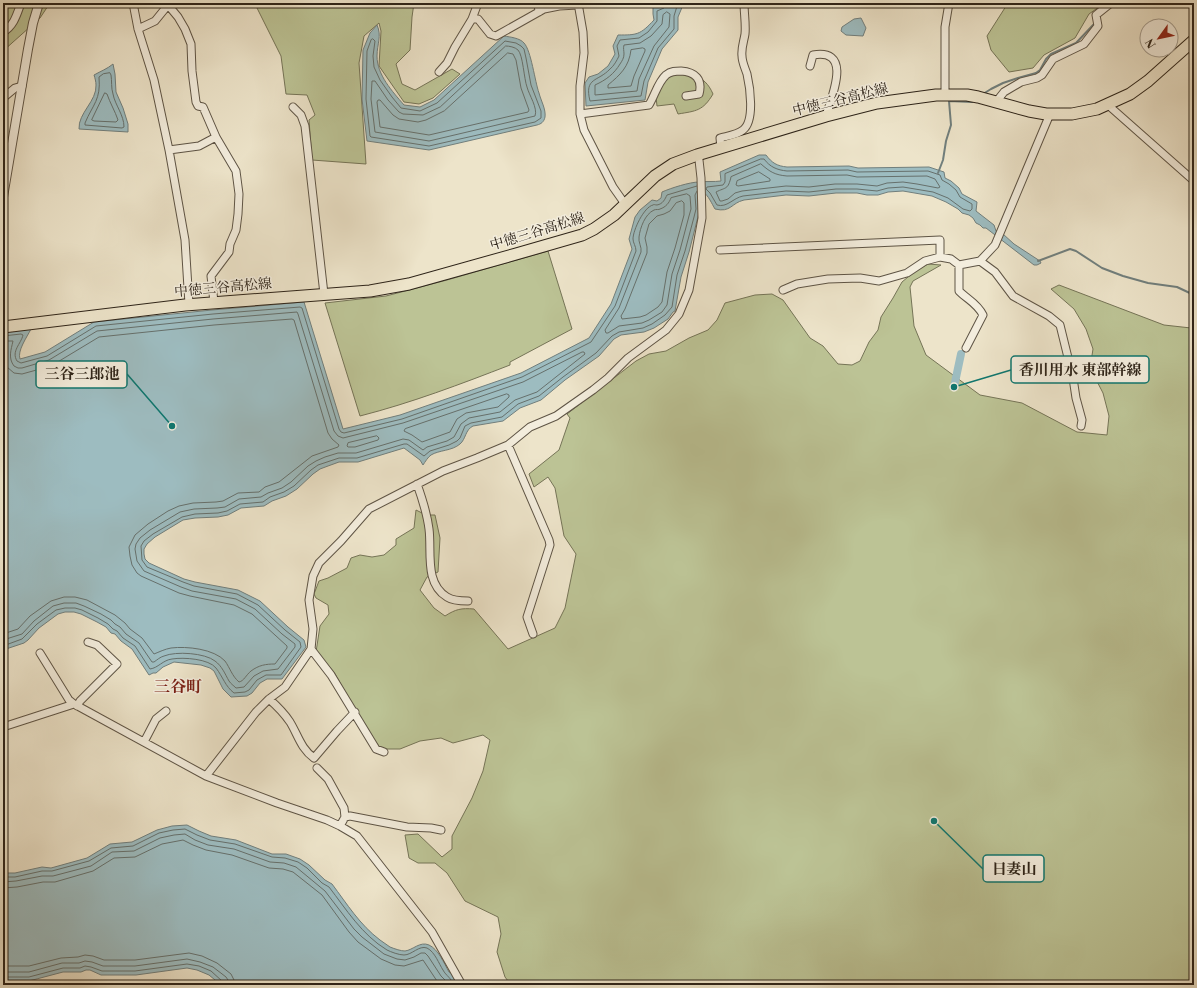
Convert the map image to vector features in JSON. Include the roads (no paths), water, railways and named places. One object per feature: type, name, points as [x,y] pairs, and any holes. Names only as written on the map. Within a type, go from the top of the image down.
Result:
[{"type":"main road","name":"中徳三谷高松線","points":[[3,327],[190,304],[370,291],[402,285],[582,235],[599,226],[614,215],[647,183],[673,164],[697,155],[826,116],[877,103],[945,95],[967,95],[1029,111],[1050,114],[1079,113],[1097,109],[1130,94],[1194,40]]},
{"type":"street","points":[[3,32],[10,28],[21,3]]},
{"type":"street","points":[[3,197],[33,23],[39,3]]},
{"type":"street","points":[[133,3],[138,29],[154,80],[169,150],[185,240],[190,304]]},
{"type":"street","points":[[439,72],[448,63],[455,47],[472,19],[478,3]]},
{"type":"street","points":[[538,3],[539,12]]},
{"type":"street","points":[[721,148],[720,138],[739,133],[745,129],[748,125],[750,114],[751,97],[742,56],[742,46],[745,34],[744,3]]},
{"type":"street","points":[[945,95],[945,27],[948,3]]},
{"type":"street","points":[[996,102],[1004,92],[1021,82],[1037,78],[1042,75],[1053,59],[1084,44],[1098,26],[1096,15],[1111,3]]},
{"type":"street","points":[[472,19],[478,19],[490,34],[496,36],[544,9],[580,4],[584,53],[580,86],[580,114],[584,130],[613,187],[625,204]]},
{"type":"street","points":[[138,29],[155,21],[168,5],[178,17],[191,44],[192,71],[196,102],[198,106],[203,107],[216,137],[236,171],[238,194],[236,230],[230,244],[229,252],[211,276],[214,302]]},
{"type":"street","points":[[810,66],[813,55],[819,54],[831,57],[837,64],[837,73],[833,92],[826,116]]},
{"type":"street","points":[[580,114],[649,105],[661,82],[667,74],[673,71],[689,72],[698,78],[700,83],[699,94],[686,96]]},
{"type":"street","points":[[3,98],[15,88],[22,86]]},
{"type":"street","points":[[1108,105],[1194,181]]},
{"type":"street","points":[[293,107],[301,115],[305,126],[324,294]]},
{"type":"street","points":[[959,265],[980,261],[995,245],[1050,114]]},
{"type":"street","points":[[169,150],[199,146],[216,137]]},
{"type":"street","points":[[206,776],[256,712],[269,699],[285,687],[311,649],[313,629],[309,600],[313,576],[319,563],[369,509],[443,471],[508,445],[530,427],[556,416],[608,378],[628,358],[666,330],[680,314],[689,290],[702,218],[701,178],[697,155]]},
{"type":"street","points":[[720,250],[940,240],[940,257]]},
{"type":"street","points":[[783,290],[797,284],[828,279],[860,278],[879,281],[907,273],[925,261],[940,257],[952,259],[959,265],[959,291],[974,302],[983,315],[966,348]]},
{"type":"street","points":[[980,261],[995,272],[1013,296],[1048,316],[1060,325],[1074,378],[1076,398],[1082,420],[1081,426]]},
{"type":"street","points":[[508,445],[550,545],[527,617],[533,634]]},
{"type":"street","points":[[417,484],[425,507],[429,529],[429,550],[434,582],[439,590],[448,598],[468,601]]},
{"type":"street","points":[[3,727],[75,705],[117,664],[98,645],[88,642]]},
{"type":"street","points":[[311,649],[331,675],[376,749],[384,752]]},
{"type":"street","points":[[40,653],[69,700],[75,705],[206,776],[340,826],[357,836],[432,932],[462,985]]},
{"type":"street","points":[[269,699],[280,708],[290,722],[308,754],[314,758],[354,712]]},
{"type":"street","points":[[144,742],[156,719],[166,711]]},
{"type":"street","points":[[317,768],[328,779],[344,808],[345,817],[340,826]]},
{"type":"street","points":[[345,817],[350,816],[407,827],[432,828],[441,830]]},
{"type":"water","points":[[663,3],[680,3],[683,5],[678,17],[678,30],[662,49],[648,82],[645,100],[586,106],[585,83],[589,77],[598,74],[608,66],[615,54],[613,46],[618,35],[630,35],[645,29],[654,20],[653,7],[661,6]]},
{"type":"water","points":[[861,18],[866,28],[863,36],[846,35],[841,31],[842,27],[854,19]]},
{"type":"water","points":[[377,25],[379,36],[377,56],[382,76],[404,105],[420,107],[434,100],[504,36],[520,40],[524,43],[529,52],[537,88],[545,111],[544,120],[537,125],[429,150],[367,141],[362,99],[363,50],[370,33]]},
{"type":"water","points":[[113,64],[116,92],[128,124],[128,132],[79,129],[81,118],[96,91],[94,75]]},
{"type":"water","points":[[759,155],[766,155],[775,164],[787,167],[929,167],[944,172],[945,178],[959,188],[962,194],[977,202],[976,211],[994,225],[996,231],[1003,234],[1014,244],[1041,263],[1034,265],[986,228],[983,228],[976,223],[969,215],[962,213],[946,202],[932,196],[903,191],[888,192],[878,195],[836,193],[809,196],[786,195],[744,200],[736,203],[728,209],[720,210],[715,209],[704,193],[681,277],[675,311],[668,319],[654,328],[644,332],[621,335],[614,339],[599,356],[565,380],[541,400],[520,408],[503,421],[473,426],[468,430],[460,444],[453,448],[431,455],[423,465],[420,460],[404,448],[358,462],[339,462],[320,469],[297,489],[264,506],[241,508],[228,515],[218,517],[183,520],[155,537],[147,544],[144,549],[144,554],[145,559],[149,563],[184,579],[238,590],[260,601],[304,640],[306,647],[282,679],[267,679],[260,683],[252,693],[247,696],[231,697],[223,689],[214,671],[201,665],[174,662],[163,667],[156,673],[149,675],[132,649],[121,641],[115,634],[111,633],[106,627],[97,622],[74,612],[58,614],[39,628],[24,643],[3,650],[3,332],[31,329],[21,348],[19,356],[20,359],[45,352],[94,322],[304,302],[343,429],[400,415],[521,373],[589,338],[611,304],[632,249],[629,239],[635,217],[640,210],[652,200],[657,201],[661,198],[662,192],[670,189],[695,182],[721,181],[720,172]]},
{"type":"water","points":[[187,825],[211,836],[236,840],[272,854],[286,854],[300,859],[332,884],[366,928],[390,947],[405,951],[423,944],[432,947],[449,972],[455,977],[457,985],[221,985],[209,975],[187,968],[136,975],[101,975],[90,970],[86,970],[81,972],[63,972],[29,981],[3,981],[3,873],[15,873],[42,867],[51,868],[87,858],[110,844],[132,842],[157,830],[172,826]]},
{"type":"waterway","points":[[983,94],[1003,83],[1036,73],[1040,70],[1046,59],[1051,54],[1076,43],[1095,23]]},
{"type":"waterway","points":[[938,173],[943,160],[946,141],[951,125],[949,101],[972,102],[974,100]]},
{"type":"waterway","points":[[1038,261],[1070,249],[1076,251],[1102,268],[1123,276],[1148,283],[1177,287],[1194,295]]},
{"type":"waterway","points":[[954,387],[961,354]]},
{"type":"place","name":"香川用水 東部幹線","points":[[954,387]]},
{"type":"place","name":"三谷三郎池","points":[[172,426]]},
{"type":"place","name":"日妻山","points":[[934,821]]},
{"type":"district","name":"三谷町","points":[[178,686]]}]
